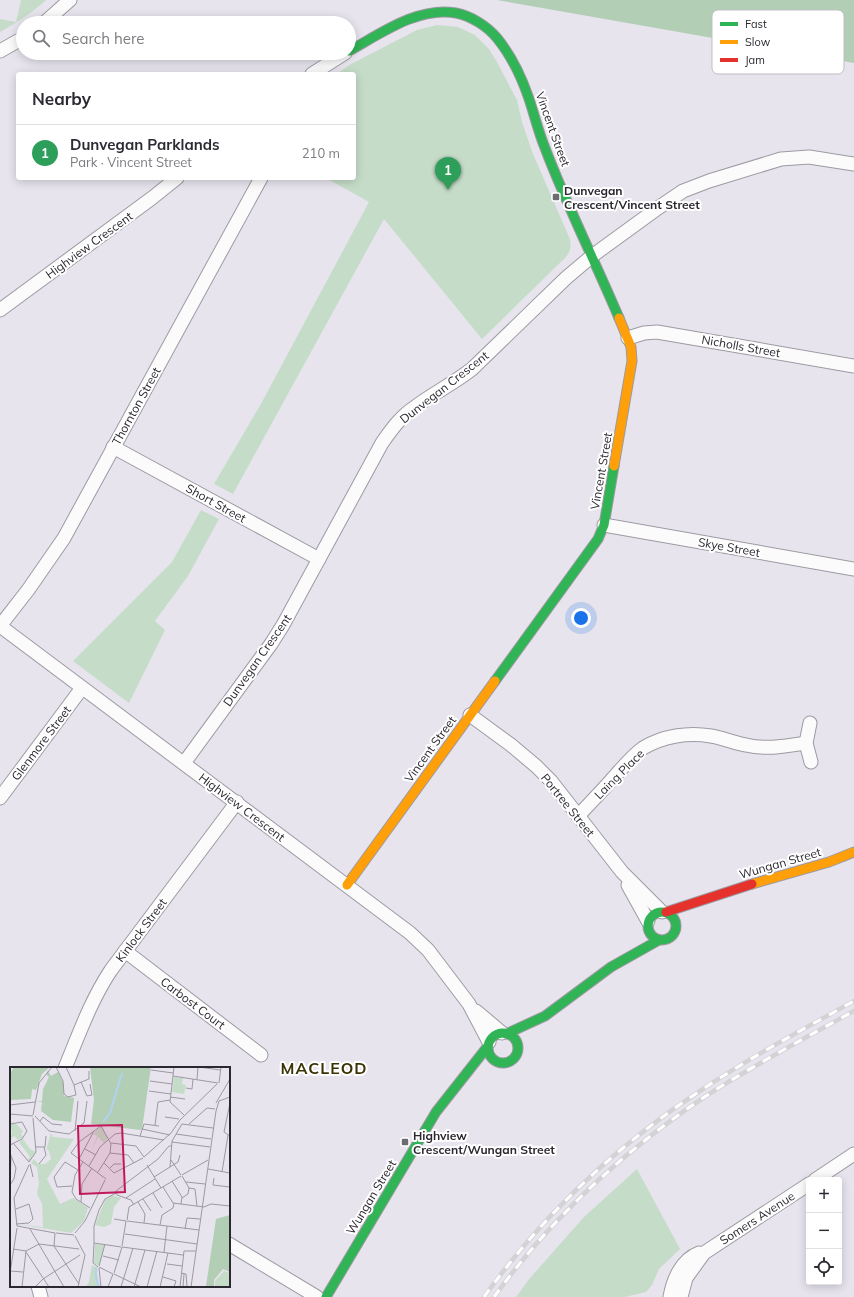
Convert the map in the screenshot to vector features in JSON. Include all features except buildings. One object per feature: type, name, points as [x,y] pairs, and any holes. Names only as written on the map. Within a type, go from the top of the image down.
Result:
[{"type":"street","points":[[52,16],[70,0]]},
{"type":"street","name":"Vincent Street","points":[[347,885],[592,548],[602,532],[632,361],[631,347],[628,338],[548,156],[523,83],[499,41],[483,25],[474,20],[456,13],[445,12],[424,14],[402,23],[356,47]]},
{"type":"street","points":[[0,51],[16,42]]},
{"type":"street","points":[[318,72],[335,60]]},
{"type":"street","name":"Dunvegan Crescent","points":[[184,763],[271,644],[296,602],[382,444],[401,419],[414,407],[472,369],[566,278],[592,256],[683,192],[704,182],[794,157],[824,158],[854,164]]},
{"type":"street","name":"Highview Crescent","points":[[0,310],[174,180]]},
{"type":"street","name":"Thornton Street","points":[[0,626],[57,550],[260,180]]},
{"type":"street","name":"Nicholls Street","points":[[628,338],[644,333],[657,332],[854,366]]},
{"type":"street","name":"Short Street","points":[[113,447],[319,560]]},
{"type":"street","name":"Skye Street","points":[[604,525],[854,569]]},
{"type":"street","name":"Highview Crescent","points":[[0,626],[419,940],[469,1004],[504,1034]]},
{"type":"street","name":"Glenmore Street","points":[[0,798],[82,688]]},
{"type":"street","name":"Portree Street","points":[[470,715],[511,745],[551,781],[622,872],[664,912]]},
{"type":"street","points":[[810,723],[806,743],[811,762]]},
{"type":"street","name":"Laing Place","points":[[578,816],[643,748],[665,738],[699,734],[745,745],[775,748],[806,743]]},
{"type":"street","name":"Kinlock Street","points":[[65,1067],[90,1005],[100,986],[236,802]]},
{"type":"street","name":"Wungan Street","points":[[664,912],[712,896],[815,866],[854,852]]},
{"type":"street","name":"Portree Street","points":[[622,872],[646,926]]},
{"type":"street","name":"Wungan Street","points":[[676,930],[687,917],[712,896]]},
{"type":"street","points":[[498,1062],[489,1054],[489,1044],[494,1036],[504,1034],[545,1016],[611,967],[659,940],[668,939],[671,937],[676,930],[675,921],[670,914],[664,912],[654,914],[646,926],[649,934],[655,939],[659,940]]},
{"type":"street","points":[[611,967],[626,949]]},
{"type":"street","name":"Carbost Court","points":[[125,951],[261,1055]]},
{"type":"street","name":"Highview Crescent","points":[[469,1004],[489,1044]]},
{"type":"street","points":[[488,1068],[498,1062],[508,1061],[516,1055],[517,1050],[545,1016]]},
{"type":"street","points":[[504,1034],[514,1038],[517,1050]]},
{"type":"street","name":"Wungan Street","points":[[326,1297],[436,1112],[482,1056],[489,1044]]},
{"type":"street","name":"Wungan Street","points":[[453,1091],[476,1076]]},
{"type":"street","points":[[820,1177],[854,1154]]},
{"type":"street","name":"Somers Avenue","points":[[670,1297],[679,1271],[690,1258],[704,1252],[806,1186]]},
{"type":"street","points":[[230,1245],[317,1297]]},
{"type":"street","name":"Somers Avenue","points":[[681,1297],[686,1278],[704,1252]]},
{"type":"street","points":[[38,1287],[40,1297]]},
{"type":"green space","points":[[21,0],[46,0],[26,16],[17,16]]},
{"type":"green space","points":[[497,0],[854,0],[854,63],[844,61],[844,10],[712,10],[712,38]]},
{"type":"green space","points":[[0,19],[16,22],[16,23],[0,32]]},
{"type":"green space","points":[[437,25],[458,27],[475,35],[489,49],[517,100],[522,122],[533,154],[569,237],[571,245],[569,252],[566,257],[482,339],[384,219],[233,494],[214,484],[262,402],[369,202],[330,180],[356,180],[356,72],[340,72],[349,65],[417,30]]},
{"type":"green space","points":[[201,510],[219,519],[188,576],[155,621],[165,630],[129,703],[73,661],[172,562]]},
{"type":"green space","points":[[637,1169],[680,1249],[659,1269],[652,1285],[646,1292],[625,1297],[516,1297],[530,1278],[584,1217]]},
{"type":"railway","points":[[484,1297],[530,1238],[582,1184],[639,1135],[669,1112],[737,1067],[854,1001]]},
{"type":"railway","points":[[494,1297],[541,1239],[566,1212],[592,1186],[649,1137],[709,1094],[781,1051],[854,1011]]},
{"type":"traffic: fast","points":[[356,47],[386,30],[414,17],[442,12],[456,13],[467,16],[488,29],[497,38],[515,66],[522,81],[554,170],[619,318]]},
{"type":"traffic: fast","points":[[495,681],[598,539],[604,525],[614,466]]},
{"type":"traffic: fast","points":[[662,912],[672,916],[676,926],[672,936],[662,940],[652,936],[648,926],[652,916],[662,912]]},
{"type":"traffic: fast","points":[[506,1034],[545,1016],[611,967],[659,940]]},
{"type":"traffic: fast","points":[[503,1033],[513,1038],[518,1048],[513,1058],[503,1063],[493,1058],[488,1048],[493,1038],[503,1033]]},
{"type":"traffic: fast","points":[[326,1297],[436,1112],[488,1046]]},
{"type":"traffic: slow","points":[[614,466],[632,361],[631,347],[619,318]]},
{"type":"traffic: slow","points":[[347,885],[495,681]]},
{"type":"traffic: slow","points":[[752,884],[829,862],[854,852]]},
{"type":"traffic: jam","points":[[666,912],[752,884]]},
{"type":"place","name":"Dunvegan Parklands","points":[[448,190]]},
{"type":"place","name":"Dunvegan Crescent/Vincent Street","points":[[556,197]]},
{"type":"place","name":"Highview Crescent/Wungan Street","points":[[405,1142]]},
{"type":"district","name":"MACLEOD","points":[[324,1068]]}]
